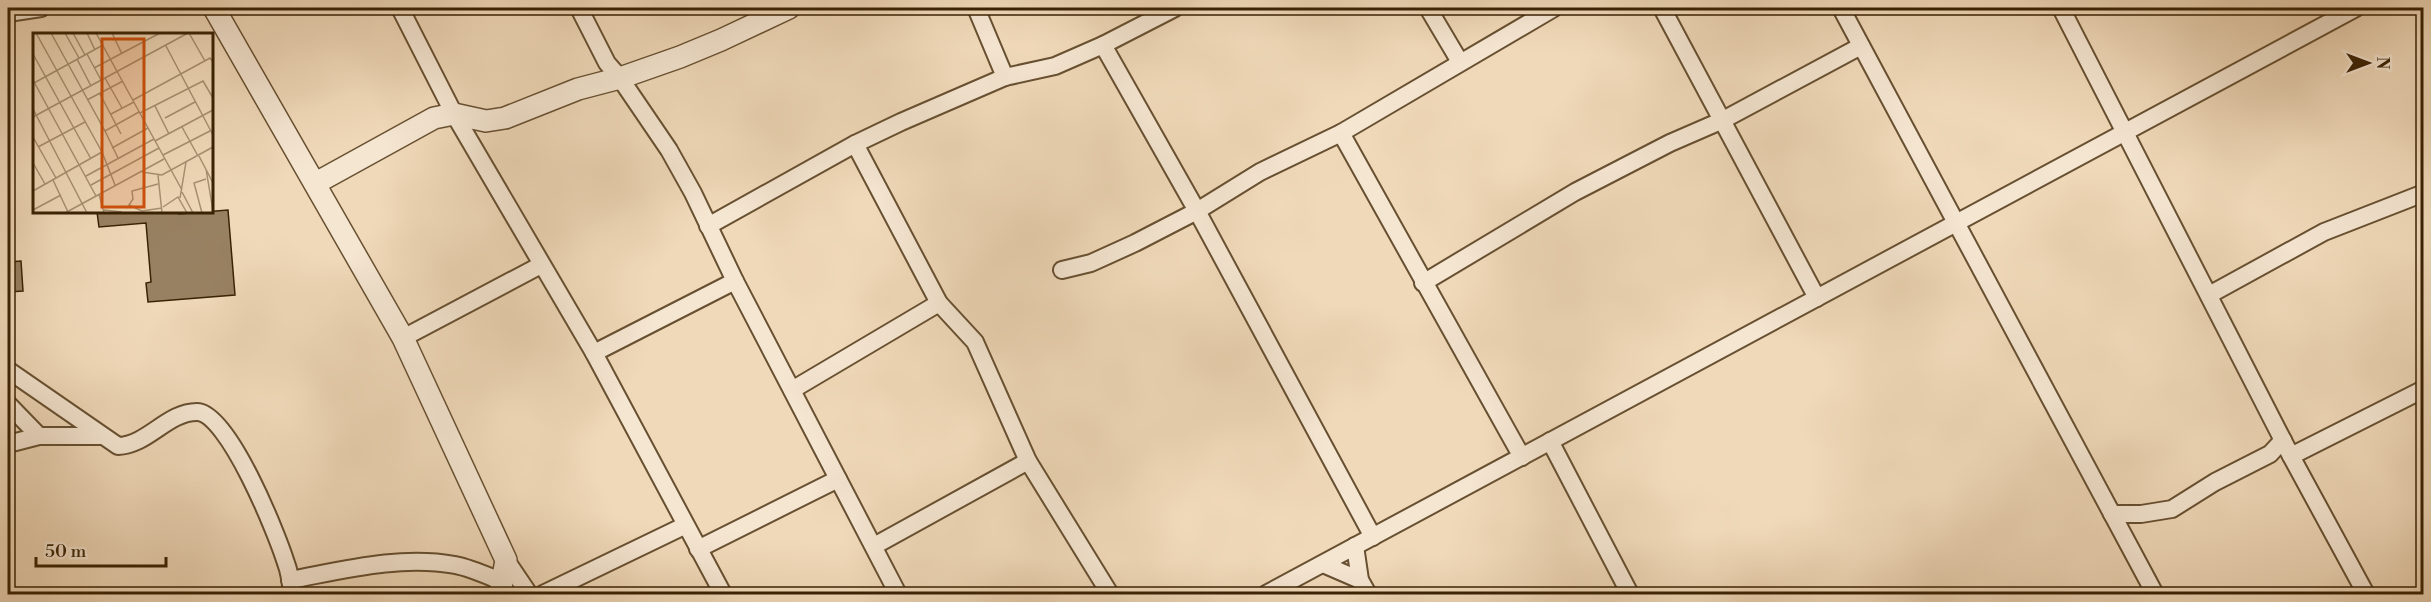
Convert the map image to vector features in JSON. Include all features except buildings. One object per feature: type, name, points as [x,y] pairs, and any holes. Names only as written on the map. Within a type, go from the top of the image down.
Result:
[{"type":"street","points":[[8,13],[41,8]]},
{"type":"street","points":[[214,8],[403,338],[506,560],[530,594]]},
{"type":"street","points":[[400,8],[454,114],[594,353],[684,526],[723,594]]},
{"type":"street","points":[[579,8],[607,63],[620,78],[669,150],[693,193],[735,281],[898,594]]},
{"type":"street","points":[[316,183],[434,118],[454,114],[486,121],[505,118],[578,89],[620,78],[721,40],[789,8]]},
{"type":"street","points":[[976,8],[1005,77]]},
{"type":"street","points":[[708,226],[855,144],[1005,77],[1055,66],[1103,45],[1175,8]]},
{"type":"street","points":[[1428,8],[1460,62]]},
{"type":"street","points":[[1062,270],[1091,262],[1135,243],[1197,211],[1260,172],[1341,133],[1554,8]]},
{"type":"street","points":[[1662,8],[1817,298]]},
{"type":"street","points":[[1840,8],[2155,594]]},
{"type":"street","points":[[2061,8],[2291,456],[2366,594]]},
{"type":"street","points":[[1266,594],[2127,133],[2331,14],[2356,8]]},
{"type":"street","points":[[1103,45],[1197,211],[1373,537]]},
{"type":"street","points":[[1423,283],[1575,192],[1670,142],[1723,120],[1861,46]]},
{"type":"street","points":[[1341,133],[1522,457]]},
{"type":"street","points":[[855,144],[939,303],[975,342],[1028,461],[1110,594]]},
{"type":"street","points":[[2209,295],[2324,232],[2424,193]]},
{"type":"street","points":[[403,338],[541,265]]},
{"type":"street","points":[[594,353],[735,281]]},
{"type":"street","points":[[792,390],[939,303]]},
{"type":"street","points":[[8,370],[83,420],[100,436],[117,446],[128,446],[140,441],[182,415],[198,412],[210,416],[227,436],[270,516],[287,565],[291,587],[362,566],[421,561],[457,565],[502,588],[506,560]]},
{"type":"street","points":[[27,383],[8,403],[39,436]]},
{"type":"street","points":[[2291,456],[2424,389]]},
{"type":"street","points":[[8,444],[39,436],[100,436]]},
{"type":"street","points":[[2112,514],[2142,514],[2172,509],[2215,482],[2270,454],[2283,440]]},
{"type":"street","points":[[1550,441],[1630,594]]},
{"type":"street","points":[[874,546],[1028,461]]},
{"type":"street","points":[[698,549],[838,479]]},
{"type":"street","points":[[543,594],[684,526]]},
{"type":"street","points":[[1355,546],[1364,587]]},
{"type":"street","points":[[1323,564],[1364,587]]}]
